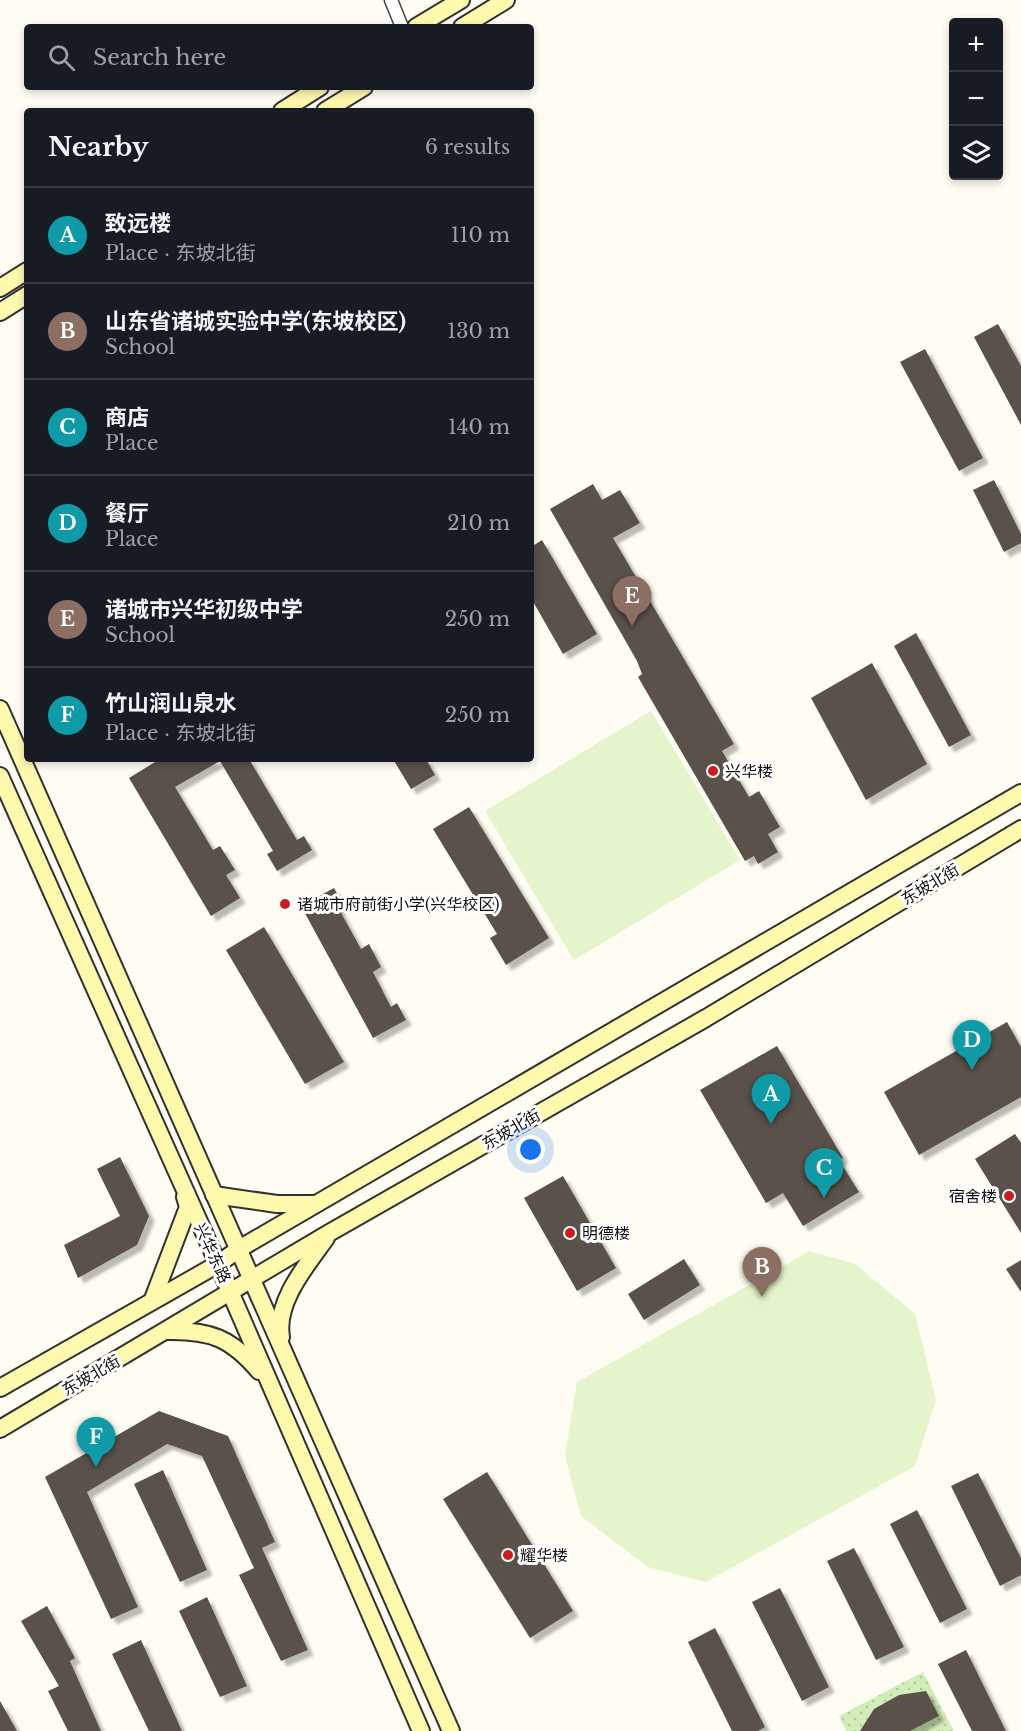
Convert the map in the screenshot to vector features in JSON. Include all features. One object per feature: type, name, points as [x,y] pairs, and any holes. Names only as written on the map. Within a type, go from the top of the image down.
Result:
[{"type":"main road","points":[[421,24],[461,0]]},
{"type":"main road","points":[[467,24],[506,0]]},
{"type":"main road","points":[[287,108],[315,90]]},
{"type":"main road","points":[[330,108],[359,90]]},
{"type":"main road","points":[[0,288],[24,273]]},
{"type":"main road","points":[[0,312],[24,297]]},
{"type":"main road","points":[[0,709],[451,1731]]},
{"type":"main road","name":"兴华东路","points":[[0,776],[181,1185],[231,1292],[421,1731]]},
{"type":"main road","name":"东坡北街","points":[[0,1388],[218,1264],[239,1249],[1021,794]]},
{"type":"main road","name":"东坡北街","points":[[0,1429],[329,1233],[706,1018],[1021,829]]},
{"type":"main road","points":[[153,1299],[188,1207],[181,1185]]},
{"type":"main road","points":[[214,1195],[277,1204],[317,1204]]},
{"type":"main road","points":[[283,1353],[278,1323],[302,1272],[329,1233]]},
{"type":"main road","points":[[166,1331],[191,1330],[215,1335],[242,1351],[271,1386]]},
{"type":"street","points":[[391,0],[401,24]]},
{"type":"green space","points":[[651,711],[740,860],[574,960],[485,811]]},
{"type":"green space","points":[[810,1251],[855,1264],[915,1314],[936,1400],[915,1466],[706,1582],[648,1567],[581,1516],[565,1456],[577,1382]]},
{"type":"green space","points":[[923,1672],[954,1731],[846,1731],[839,1716]]},
{"type":"building","points":[[998,324],[1021,366],[1021,425],[974,337]]},
{"type":"building","points":[[925,349],[983,458],[959,471],[900,362]]},
{"type":"building","points":[[994,480],[1021,534],[1021,543],[1004,552],[973,490]]},
{"type":"building","points":[[593,484],[602,500],[620,490],[640,523],[613,538],[734,744],[722,751],[749,797],[759,791],[780,827],[768,834],[778,852],[758,864],[754,856],[745,861],[638,677],[642,674],[637,661],[550,509]]},
{"type":"building","points":[[542,540],[597,634],[563,654],[534,603],[534,545]]},
{"type":"building","points":[[916,633],[971,735],[949,747],[894,646]]},
{"type":"building","points":[[872,663],[927,764],[866,800],[811,698]]},
{"type":"building","points":[[155,762],[218,762],[175,787],[213,850],[220,846],[235,870],[226,875],[240,898],[211,916],[129,778]]},
{"type":"building","points":[[221,762],[251,762],[297,840],[304,836],[312,850],[277,871],[267,854],[273,851]]},
{"type":"building","points":[[395,762],[428,762],[435,775],[411,789]]},
{"type":"building","points":[[469,807],[549,938],[506,965],[490,938],[497,934],[433,829]]},
{"type":"building","points":[[334,888],[344,906],[339,909],[361,949],[369,944],[381,967],[373,972],[391,1007],[397,1003],[406,1020],[373,1038],[301,906]]},
{"type":"building","points":[[264,927],[344,1062],[305,1084],[226,950]]},
{"type":"building","points":[[1007,1022],[1021,1047],[1021,1097],[919,1155],[884,1092]]},
{"type":"building","points":[[777,1046],[843,1158],[839,1160],[859,1192],[803,1226],[783,1193],[766,1203],[700,1090]]},
{"type":"building","name":"宿舍楼","points":[[1015,1134],[1021,1143],[1021,1233],[975,1159]]},
{"type":"building","points":[[120,1157],[149,1216],[137,1245],[78,1278],[64,1245],[120,1216],[97,1169]]},
{"type":"building","name":"明德楼","points":[[563,1176],[616,1268],[577,1291],[524,1198]]},
{"type":"building","points":[[684,1259],[700,1285],[644,1320],[628,1294]]},
{"type":"building","points":[[1021,1260],[1021,1292],[1006,1269]]},
{"type":"building","points":[[159,1411],[228,1436],[275,1542],[262,1548],[308,1650],[281,1661],[239,1575],[254,1568],[202,1456],[167,1444],[87,1492],[138,1607],[111,1619],[45,1477]]},
{"type":"building","points":[[163,1470],[207,1570],[180,1582],[134,1484]]},
{"type":"building","name":"耀华楼","points":[[487,1472],[573,1611],[530,1638],[443,1499]]},
{"type":"building","points":[[978,1473],[1021,1558],[1021,1575],[1000,1586],[951,1486]]},
{"type":"building","points":[[917,1510],[967,1609],[940,1623],[890,1524]]},
{"type":"building","points":[[854,1548],[904,1647],[876,1660],[827,1561]]},
{"type":"building","points":[[780,1588],[829,1687],[802,1701],[752,1602]]},
{"type":"building","points":[[207,1597],[247,1686],[220,1697],[179,1611]]},
{"type":"building","points":[[47,1606],[75,1658],[70,1661],[101,1731],[68,1731],[48,1691],[59,1686],[21,1621]]},
{"type":"building","points":[[715,1628],[765,1727],[758,1731],[732,1731],[688,1642]]},
{"type":"building","points":[[141,1640],[182,1731],[149,1731],[112,1654]]},
{"type":"building","points":[[966,1650],[1006,1731],[972,1731],[938,1664]]},
{"type":"building","points":[[926,1691],[939,1716],[910,1731],[860,1731],[874,1709],[899,1695]]},
{"type":"building","points":[[0,1701],[17,1731],[0,1731]]},
{"type":"place","name":"诸城市兴华初级中学","points":[[632,626]]},
{"type":"place","name":"兴华楼","points":[[713,771]]},
{"type":"place","name":"诸城市府前街小学(兴华校区)","points":[[285,904]]},
{"type":"place","name":"餐厅","points":[[972,1070]]},
{"type":"place","name":"致远楼","points":[[771,1124]]},
{"type":"place","name":"宿舍楼","points":[[1009,1196]]},
{"type":"place","name":"商店","points":[[824,1198]]},
{"type":"place","name":"明德楼","points":[[570,1233]]},
{"type":"place","name":"山东省诸城实验中学(东坡校区)","points":[[762,1297]]},
{"type":"place","name":"竹山润山泉水","points":[[96,1467]]},
{"type":"place","name":"耀华楼","points":[[508,1555]]}]
